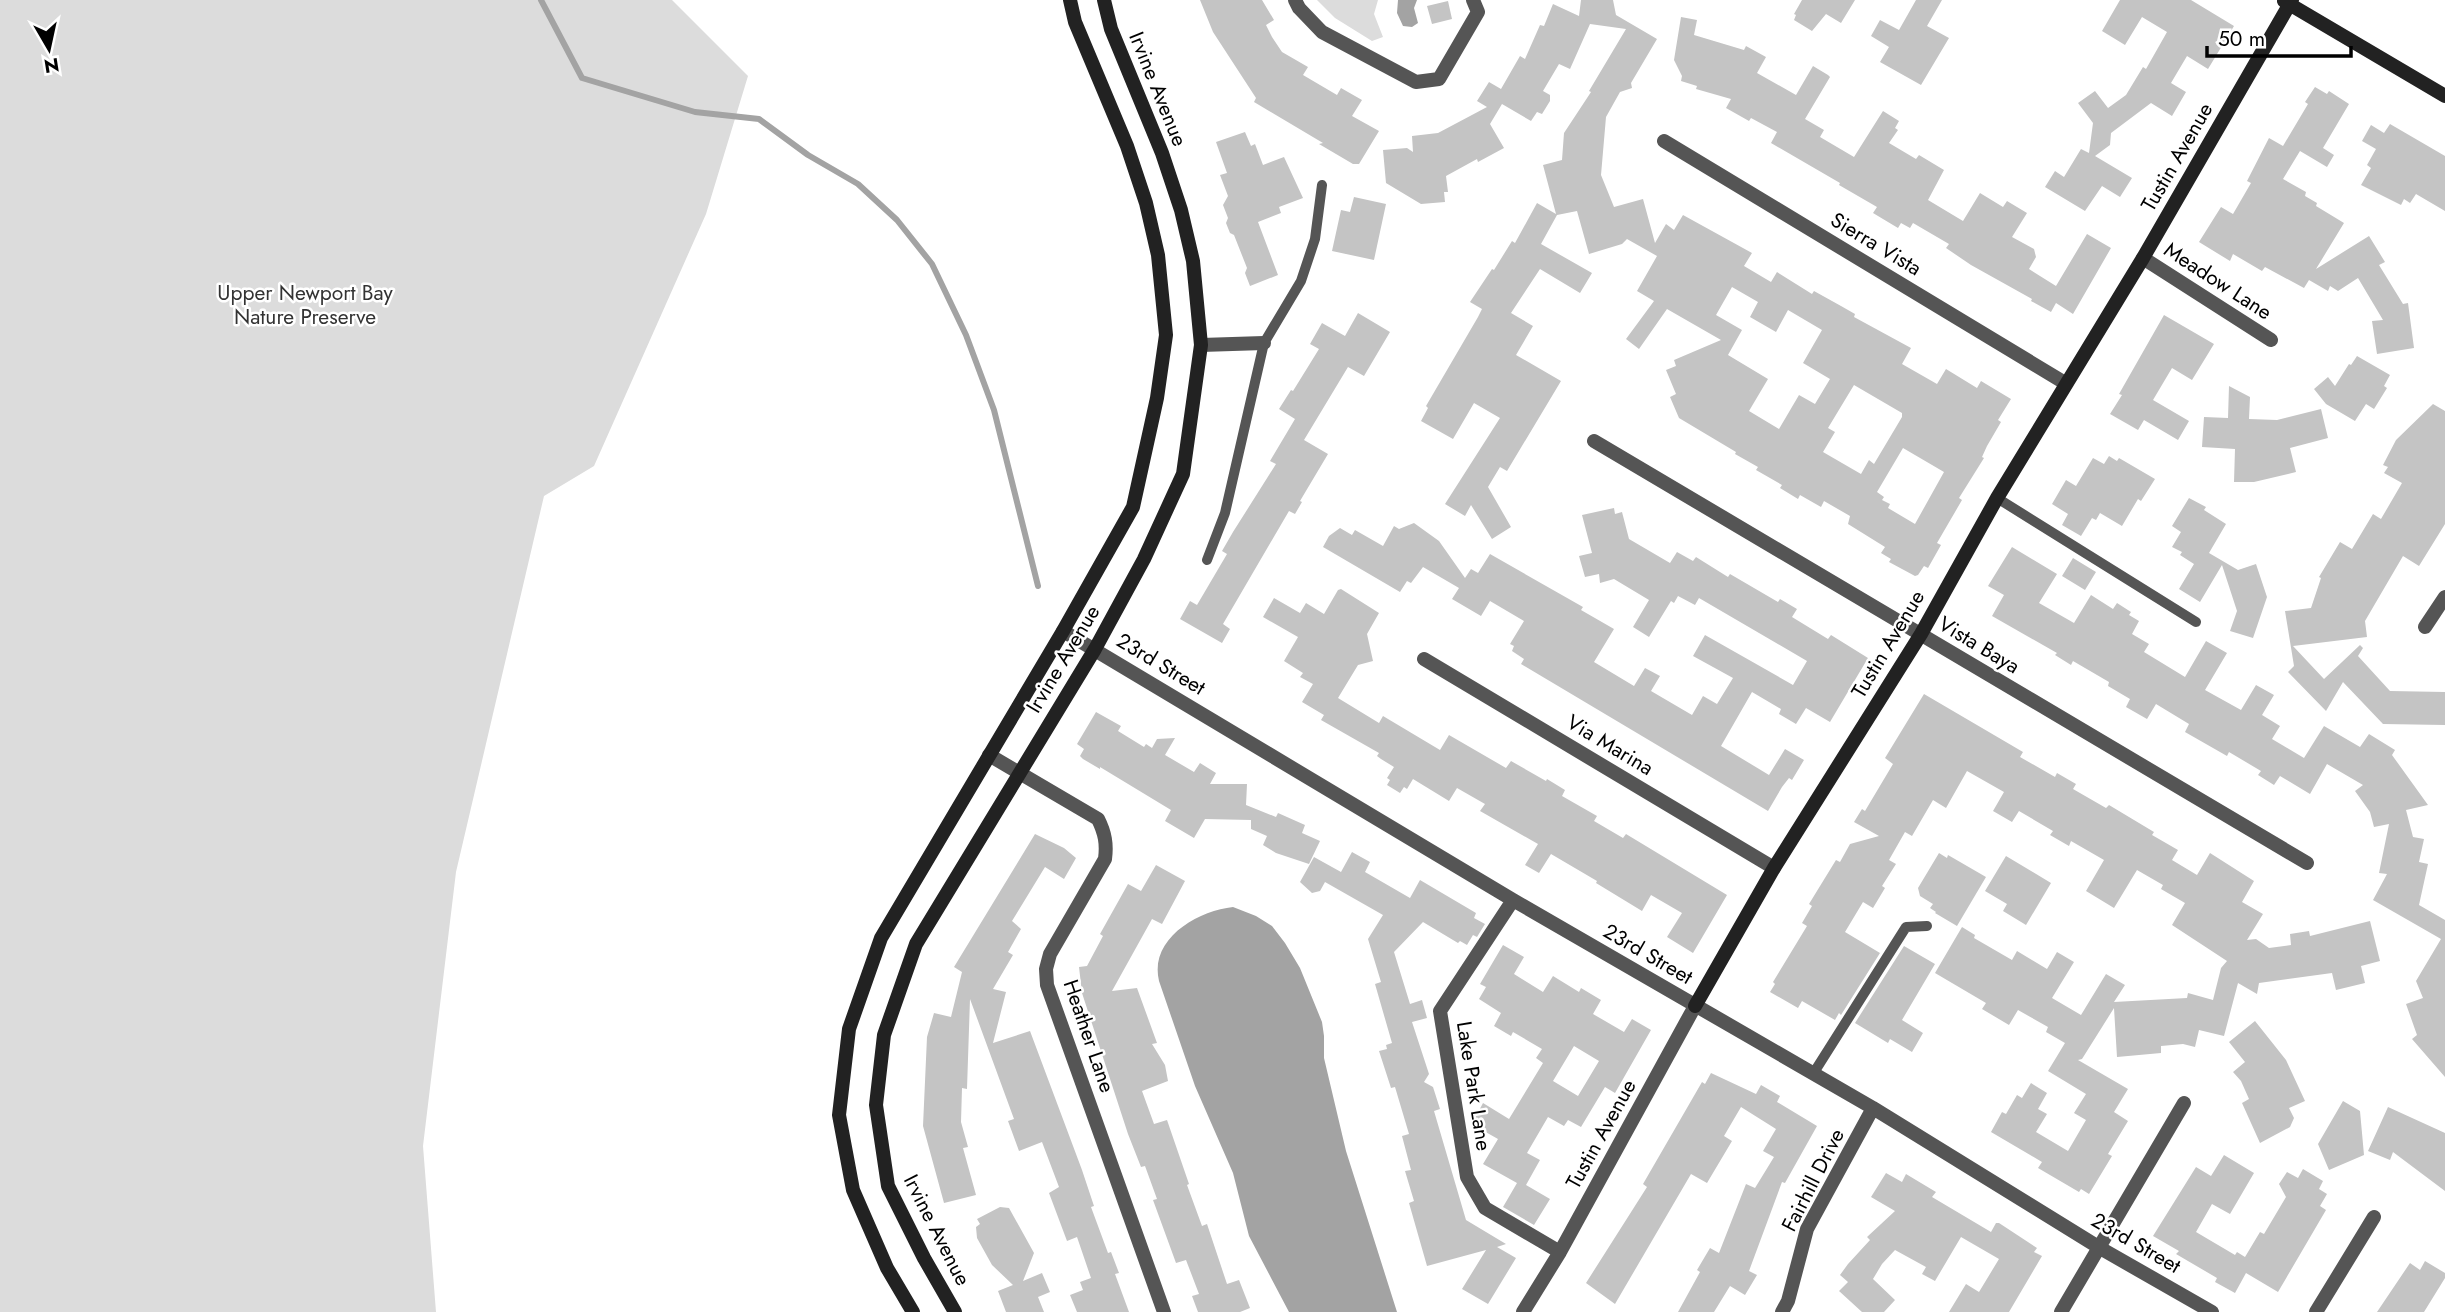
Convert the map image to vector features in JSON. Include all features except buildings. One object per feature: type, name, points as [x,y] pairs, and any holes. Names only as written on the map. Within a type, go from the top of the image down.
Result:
[{"type":"main road","name":"Irvine Avenue","points":[[913,1312],[887,1268],[853,1190],[839,1115],[849,1029],[881,938],[1063,632],[1133,507],[1157,398],[1167,335],[1158,255],[1146,203],[1127,146],[1076,22],[1070,0]]},
{"type":"main road","name":"Irvine Avenue","points":[[955,1312],[888,1186],[876,1105],[884,1035],[916,944],[1095,649],[1144,559],[1183,474],[1201,345],[1193,261],[1181,209],[1162,153],[1111,29],[1104,0]]},
{"type":"main road","points":[[2288,1],[2445,96]]},
{"type":"main road","name":"Tustin Avenue","points":[[1695,1006],[1774,868],[1921,634],[1997,498],[2143,258],[2288,1]]},
{"type":"street","points":[[1295,0],[1298,8],[1322,32],[1416,82],[1439,79],[1478,12],[1473,0]]},
{"type":"street","name":"Sierra Vista","points":[[1664,141],[2065,383]]},
{"type":"street","name":"Meadow Lane","points":[[2143,258],[2271,340]]},
{"type":"street","points":[[1201,345],[1264,343]]},
{"type":"street","name":"Vista Baya","points":[[1594,441],[2307,863]]},
{"type":"street","points":[[2425,627],[2445,597]]},
{"type":"street","name":"23rd Street","points":[[1063,632],[1513,900],[1873,1108],[2100,1248],[2212,1312]]},
{"type":"street","name":"Via Marina","points":[[1424,659],[1774,868]]},
{"type":"street","name":"Heather Lane","points":[[989,755],[1098,819],[1104,832],[1107,844],[1105,859],[1050,954],[1046,969],[1047,985],[1164,1312]]},
{"type":"street","name":"Lake Park Lane","points":[[1513,900],[1440,1011],[1467,1177],[1485,1208],[1560,1252]]},
{"type":"street","name":"Tustin Avenue","points":[[1523,1312],[1560,1252],[1695,1006]]},
{"type":"street","points":[[2062,1312],[2184,1103]]},
{"type":"street","name":"Fairhill Drive","points":[[1782,1312],[1788,1301],[1807,1230],[1873,1108]]},
{"type":"street","points":[[2316,1312],[2374,1217]]},
{"type":"lane","points":[[1208,560],[1225,513],[1264,343],[1301,281],[1315,239],[1322,185]]},
{"type":"lane","points":[[1997,498],[2196,622]]},
{"type":"lane","points":[[1813,1074],[1906,927],[1927,926]]},
{"type":"green space","name":"Upper Newport Bay Nature Preserve","points":[[0,0],[672,0],[748,76],[706,214],[594,466],[544,496],[456,872],[423,1146],[436,1312],[0,1312]]},
{"type":"green space","points":[[1317,0],[1378,0],[1374,14],[1383,37],[1372,41],[1335,18]]},
{"type":"shaded area","points":[[1398,0],[1417,0],[1414,8],[1418,23],[1412,27],[1403,26],[1397,13]]},
{"type":"shaded area","points":[[1233,907],[1272,926],[1300,968],[1322,1022],[1324,1058],[1346,1151],[1397,1312],[1289,1312],[1249,1236],[1233,1173],[1195,1086],[1159,981],[1158,966],[1161,952],[1179,930],[1205,914]]},
{"type":"waterway","points":[[541,0],[582,78],[695,112],[759,119],[808,155],[858,184],[897,220],[932,264],[966,335],[994,410],[1038,586]]}]
